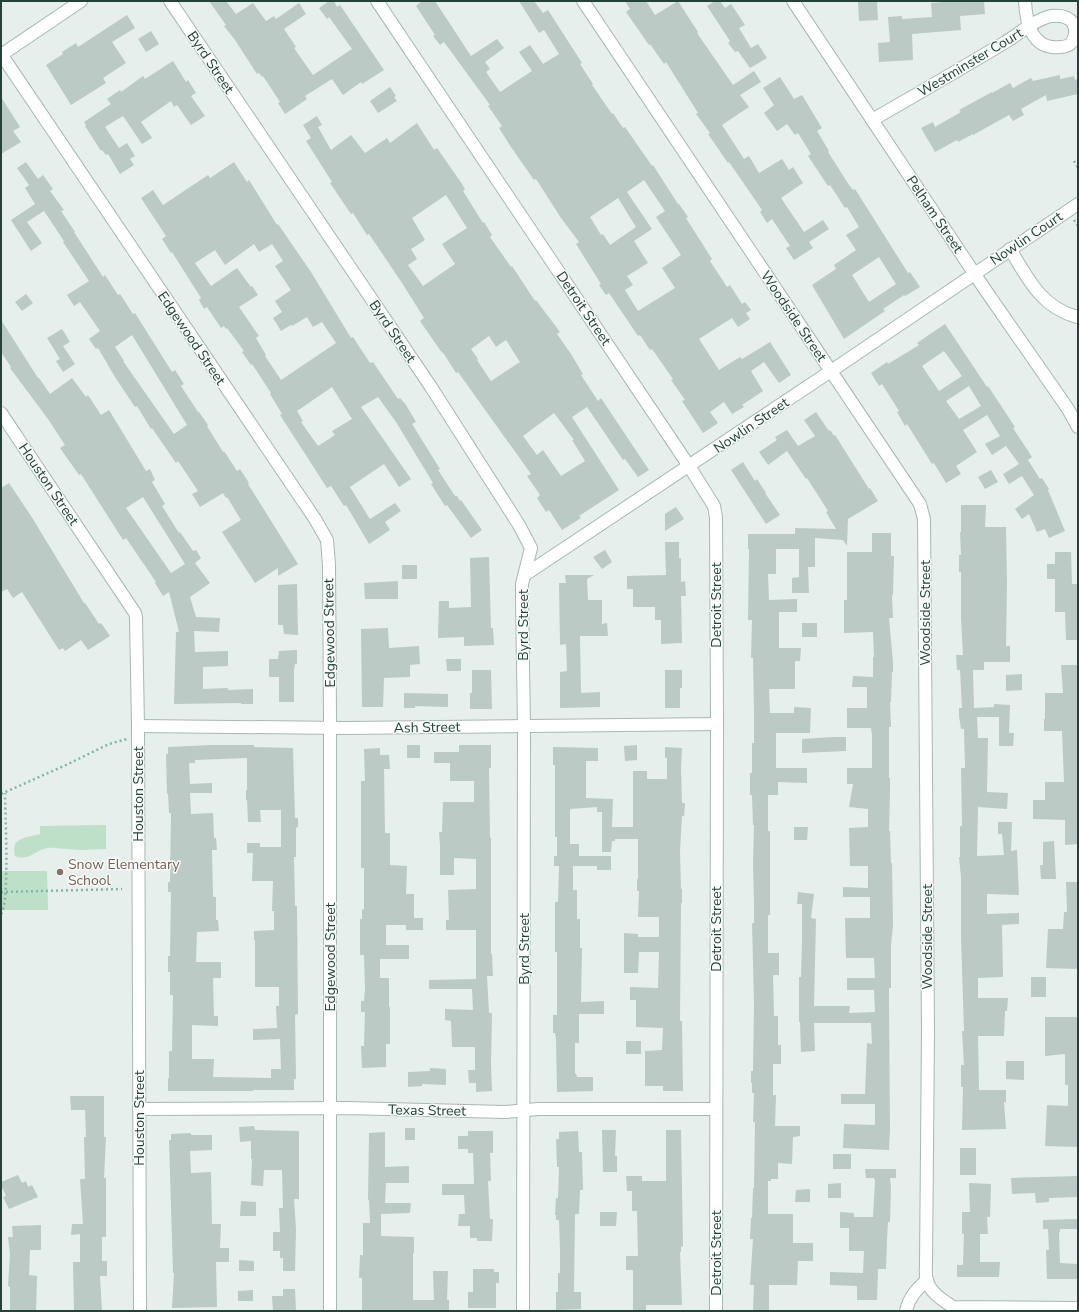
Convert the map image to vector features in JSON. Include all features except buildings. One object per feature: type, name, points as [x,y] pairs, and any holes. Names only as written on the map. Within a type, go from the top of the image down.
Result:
[{"type":"street","points":[[1,55],[81,1]]},
{"type":"street","name":"Byrd Street","points":[[170,1],[431,387],[519,525],[531,548],[526,574],[522,584],[524,726],[523,1311]]},
{"type":"street","name":"Detroit Street","points":[[377,1],[689,466],[714,506],[716,517],[717,724],[716,1311]]},
{"type":"street","name":"Woodside Street","points":[[583,1],[920,504],[924,519],[928,1023],[926,1280]]},
{"type":"street","name":"Pelham Street","points":[[793,1],[1068,409],[1078,427]]},
{"type":"street","points":[[1025,1],[1029,27]]},
{"type":"street","name":"Westminster Court","points":[[872,120],[1029,27],[1044,19],[1057,16],[1068,18],[1075,28],[1076,34],[1072,42],[1065,47],[1057,48],[1047,46],[1040,42],[1034,37],[1029,27]]},
{"type":"street","name":"Edgewood Street","points":[[1,55],[315,519],[327,540],[329,564],[330,728],[330,1311]]},
{"type":"street","name":"Nowlin Court","points":[[975,273],[1078,204]]},
{"type":"street","points":[[1010,250],[1035,289],[1047,302],[1064,314],[1078,316]]},
{"type":"street","name":"Nowlin Street","points":[[526,574],[831,371],[975,273]]},
{"type":"street","name":"Houston Street","points":[[1,413],[135,613],[138,726],[140,1311]]},
{"type":"street","name":"Ash Street","points":[[138,726],[330,728],[717,724]]},
{"type":"street","name":"Texas Street","points":[[139,1108],[330,1108],[506,1112],[523,1110],[716,1109]]},
{"type":"street","points":[[906,1311],[909,1300],[926,1280],[931,1289],[939,1298],[953,1307],[960,1309],[1078,1308]]},
{"type":"path","points":[[1074,161],[1078,168]]},
{"type":"path","points":[[1073,218],[1078,226]]},
{"type":"path","points":[[1,914],[3,912],[6,891],[3,793],[109,744],[121,740],[138,740]]},
{"type":"path","points":[[1,892],[122,889]]},
{"type":"green space","points":[[106,825],[106,849],[77,850],[50,848],[43,849],[24,858],[15,856],[14,850],[17,842],[20,839],[40,834],[40,826]]},
{"type":"green space","points":[[1,871],[47,871],[48,910],[1,910]]},
{"type":"place","name":"Snow Elementary School","points":[[60,872]]}]
